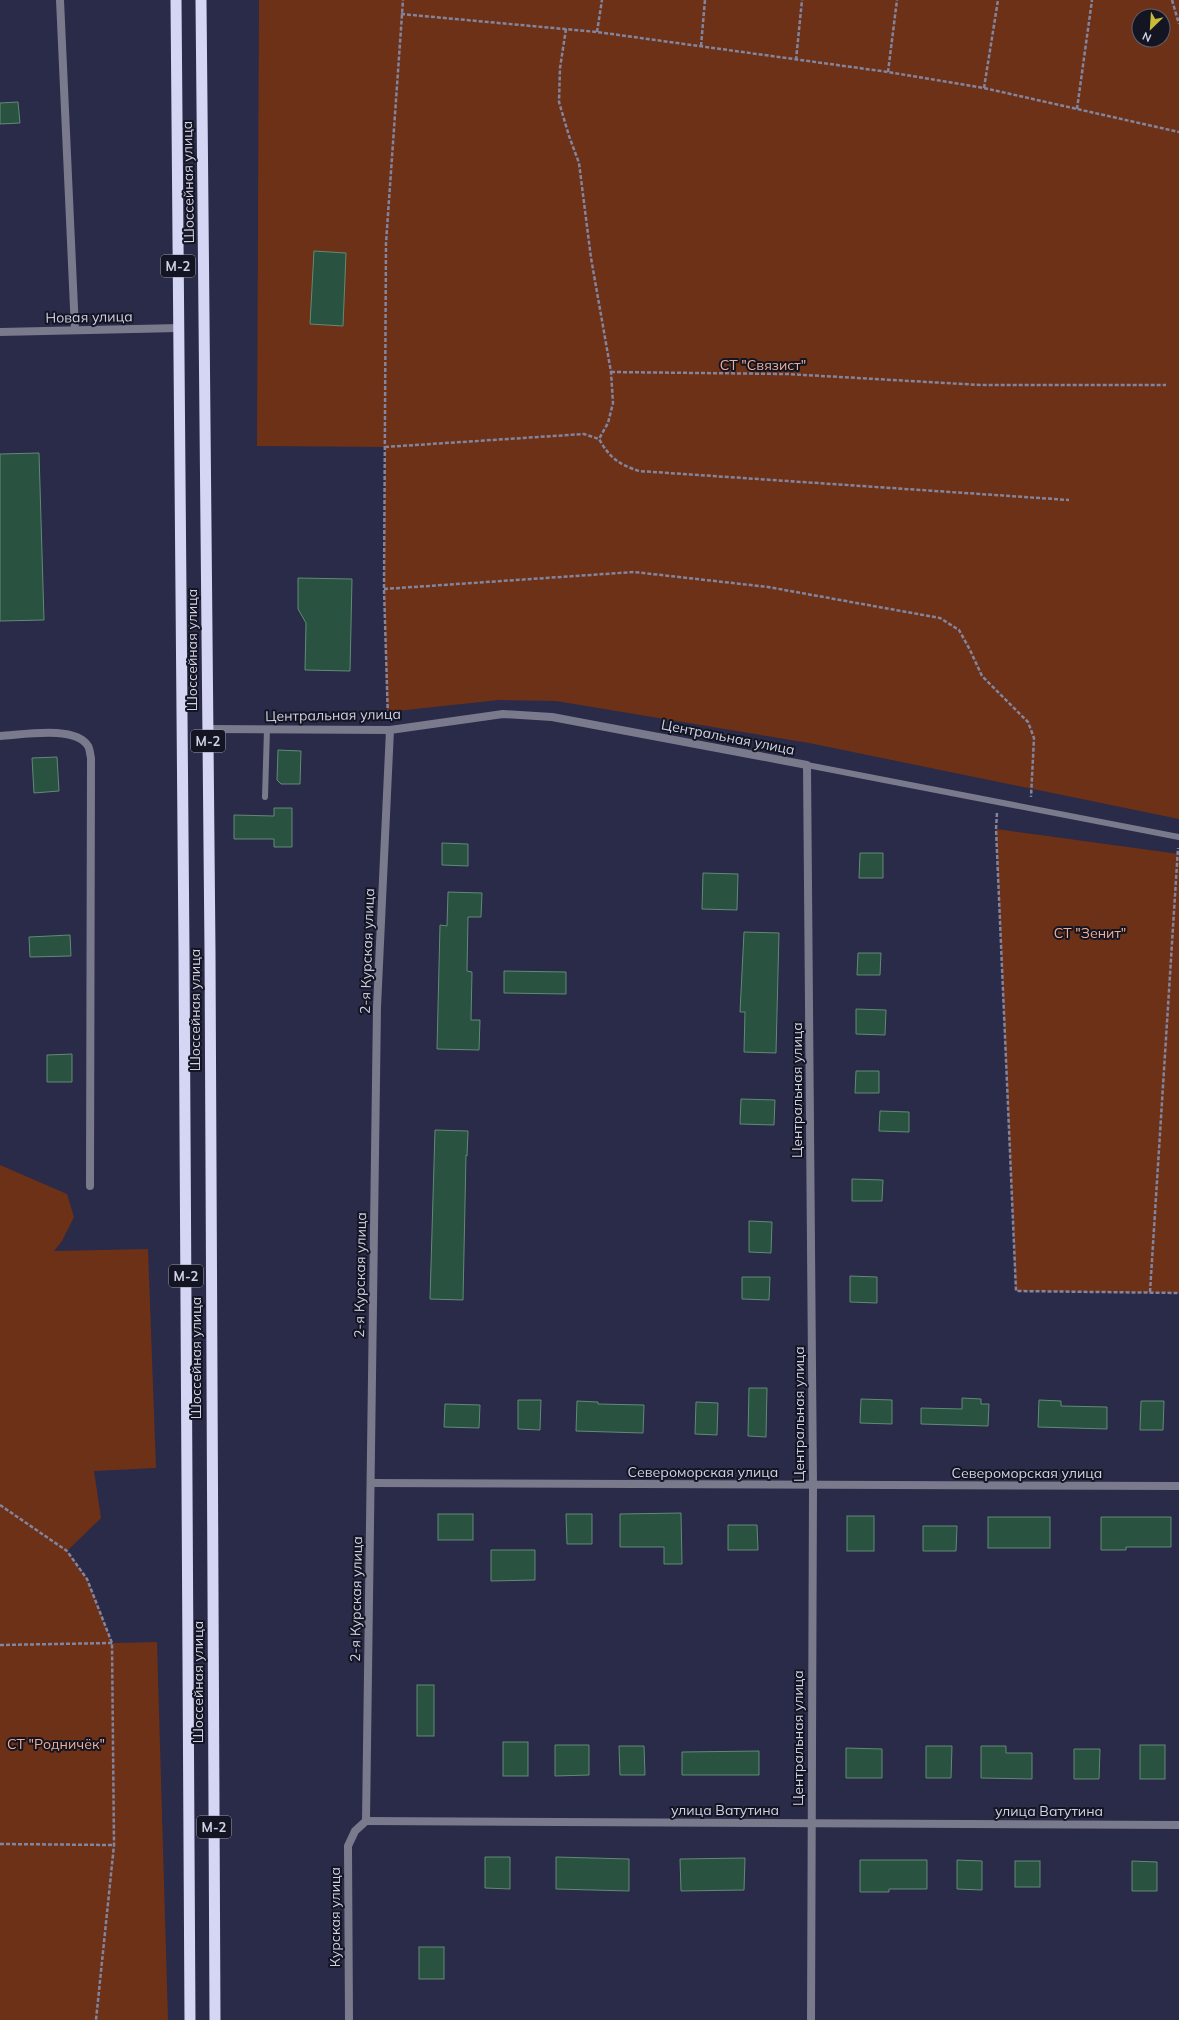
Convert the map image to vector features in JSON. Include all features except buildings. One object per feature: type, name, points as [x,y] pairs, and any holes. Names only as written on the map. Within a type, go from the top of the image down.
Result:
[{"type":"highway","name":"Шоссейная улица","points":[[176,0],[190,2020]]},
{"type":"highway","name":"Шоссейная улица","points":[[201,0],[208,729],[216,2020]]},
{"type":"street","points":[[60,0],[75,330]]},
{"type":"street","name":"Новая улица","points":[[0,332],[179,328]]},
{"type":"street","name":"Центральная улица","points":[[208,729],[390,730],[503,714],[552,717],[807,765],[813,1486],[810,1823],[811,2020]]},
{"type":"street","name":"2-я Курская улица","points":[[366,1821],[377,1007],[390,730]]},
{"type":"street","points":[[0,736],[65,733],[78,737],[88,746],[91,758],[90,1186]]},
{"type":"street","name":"Североморская улица","points":[[370,1483],[813,1486],[1179,1486]]},
{"type":"street","name":"улица Ватутина","points":[[366,1821],[1179,1825]]},
{"type":"street","name":"Курская улица","points":[[348,2020],[348,1846],[355,1831],[366,1821]]},
{"type":"lane","points":[[265,797],[267,729]]},
{"type":"lane","points":[[807,765],[1179,837]]},
{"type":"path","points":[[390,730],[387,712],[384,589],[386,243],[402,0]]},
{"type":"path","points":[[597,32],[602,0]]},
{"type":"path","points":[[701,46],[705,0]]},
{"type":"path","points":[[796,60],[802,0]]},
{"type":"path","points":[[888,72],[897,0]]},
{"type":"path","points":[[984,88],[998,0]]},
{"type":"path","points":[[1077,109],[1092,0]]},
{"type":"path","points":[[1172,0],[1179,24]]},
{"type":"path","points":[[401,14],[597,32],[888,72],[984,88],[1179,132]]},
{"type":"path","points":[[566,29],[560,68],[559,102],[579,163],[591,258],[611,372],[613,403],[608,423],[599,439]]},
{"type":"path","points":[[611,372],[787,374],[981,385],[1166,385]]},
{"type":"path","points":[[385,447],[584,434],[599,439],[607,453],[623,466],[639,470],[1069,500]]},
{"type":"path","points":[[384,589],[634,572],[768,587],[940,618],[959,630],[982,676],[1028,722],[1034,738],[1031,808]]},
{"type":"path","points":[[998,802],[996,830],[1016,1291],[1179,1293]]},
{"type":"path","points":[[1150,1292],[1179,837]]},
{"type":"path","points":[[0,1506],[66,1551],[87,1579],[112,1642],[114,1845],[96,2020]]},
{"type":"path","points":[[0,1645],[112,1642]]},
{"type":"path","points":[[0,1844],[114,1845]]},
{"type":"green space","name":"СТ \"Связист\"","points":[[259,0],[1179,0],[1179,819],[809,743],[556,701],[499,700],[387,712],[384,589],[385,447],[257,446]]},
{"type":"green space","name":"СТ \"Зенит\"","points":[[996,829],[1179,854],[1179,1293],[1016,1291]]},
{"type":"green space","name":"СТ \"Родничёк\"","points":[[0,1165],[67,1194],[74,1217],[62,1241],[54,1251],[148,1249],[156,1468],[94,1471],[101,1518],[67,1551],[87,1579],[112,1643],[157,1642],[168,2020],[0,2020]]}]
